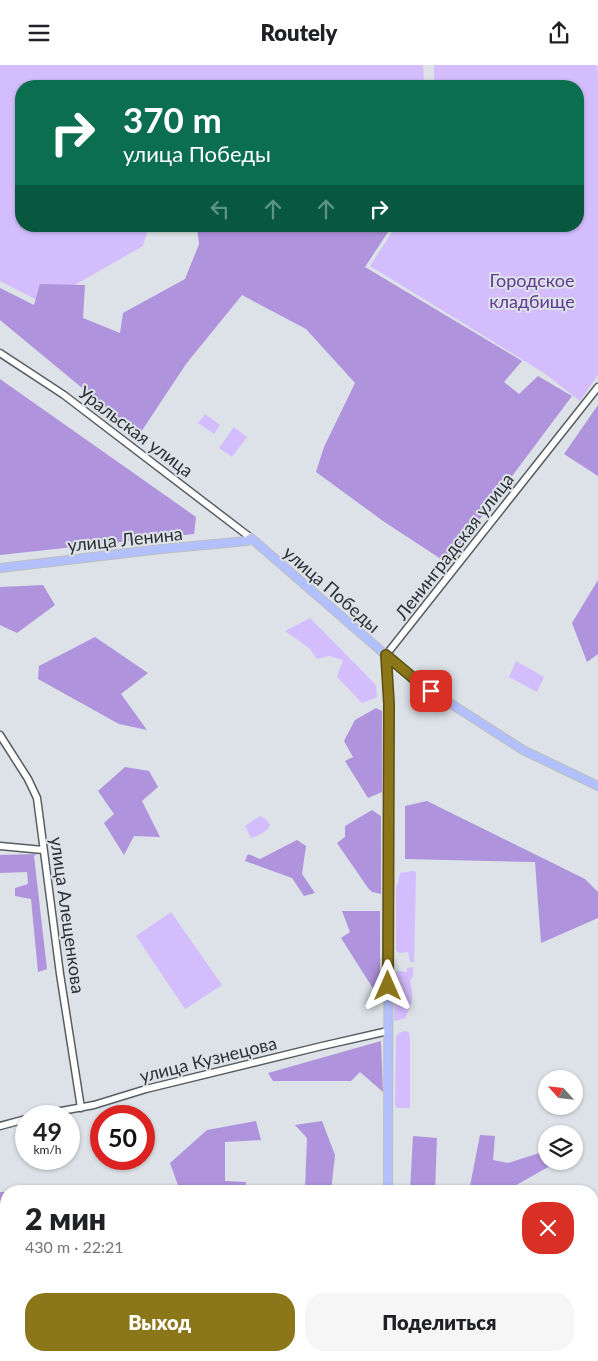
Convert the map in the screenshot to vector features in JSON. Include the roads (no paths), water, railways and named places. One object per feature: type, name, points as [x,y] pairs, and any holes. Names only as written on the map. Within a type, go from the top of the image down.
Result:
[{"type":"main road","name":"улица Ленина","points":[[0,568],[247,541],[251,538]]},
{"type":"main road","name":"улица Победы","points":[[251,538],[418,682],[523,750],[598,786]]},
{"type":"main road","points":[[386,655],[389,704],[388,1185]]},
{"type":"street","name":"Уральская улица","points":[[0,353],[64,395],[251,538]]},
{"type":"street","name":"Ленинградская улица","points":[[386,655],[598,387]]},
{"type":"street","name":"улица Алещенкова","points":[[0,735],[28,779],[37,798],[60,974],[81,1108]]},
{"type":"street","points":[[0,846],[43,850]]},
{"type":"street","name":"улица Кузнецова","points":[[81,1108],[146,1089],[322,1045],[388,1031]]},
{"type":"street","points":[[0,1126],[15,1122]]},
{"type":"park label","name":"Городское кладбище","points":[[532,290]]}]
